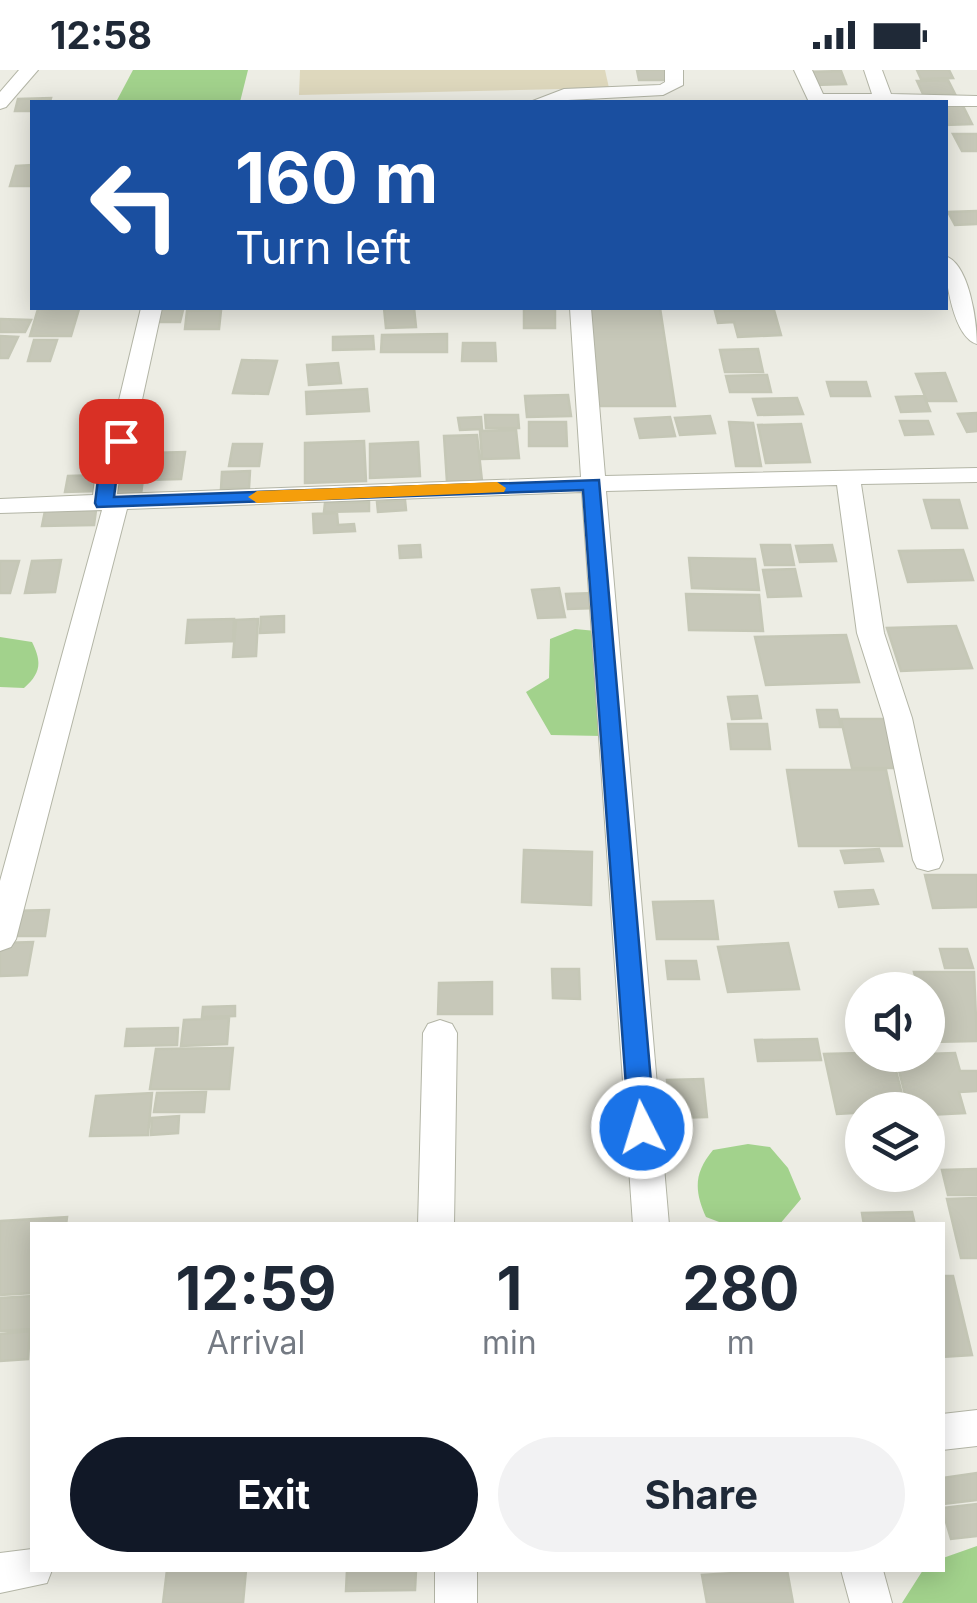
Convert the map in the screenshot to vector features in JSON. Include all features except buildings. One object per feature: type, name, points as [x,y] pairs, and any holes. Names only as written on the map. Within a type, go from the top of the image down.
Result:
[{"type":"street","points":[[0,103],[30,70]]},
{"type":"street","points":[[546,100],[564,94],[663,90],[674,85],[674,70]]},
{"type":"street","points":[[804,70],[814,98],[849,100]]},
{"type":"street","points":[[874,70],[883,100]]},
{"type":"street","points":[[948,101],[977,101]]},
{"type":"street","points":[[948,269],[977,337]]},
{"type":"street","points":[[0,939],[110,502],[111,448],[121,441],[151,310]]},
{"type":"street","points":[[580,310],[651,1222]]},
{"type":"street","points":[[0,506],[592,484],[977,475]]},
{"type":"street","points":[[848,478],[874,642],[887,697],[898,718],[928,860]]},
{"type":"street","points":[[436,1222],[440,1033]]},
{"type":"street","points":[[945,1432],[977,1428]]},
{"type":"street","points":[[0,1573],[30,1569]]},
{"type":"street","points":[[456,1572],[456,1603]]},
{"type":"street","points":[[863,1572],[871,1603]]},
{"type":"shaded area","points":[[133,70],[248,70],[240,100],[117,100]]},
{"type":"shaded area","points":[[300,70],[605,70],[609,88],[299,95]]},
{"type":"shaded area","points":[[575,629],[596,631],[602,736],[551,735],[526,692],[549,678],[550,639]]},
{"type":"shaded area","points":[[0,637],[32,642],[38,667],[24,688],[0,687]]},
{"type":"shaded area","points":[[748,1144],[770,1147],[788,1168],[801,1199],[782,1222],[719,1222],[706,1217],[698,1182],[702,1166],[713,1150]]},
{"type":"shaded area","points":[[977,1546],[977,1603],[902,1603],[922,1572],[945,1572],[945,1557]]},
{"type":"slow traffic","points":[[257,497],[497,488]]},
{"type":"route","points":[[121,441],[111,448],[104,503],[592,484],[642,1128]]}]
